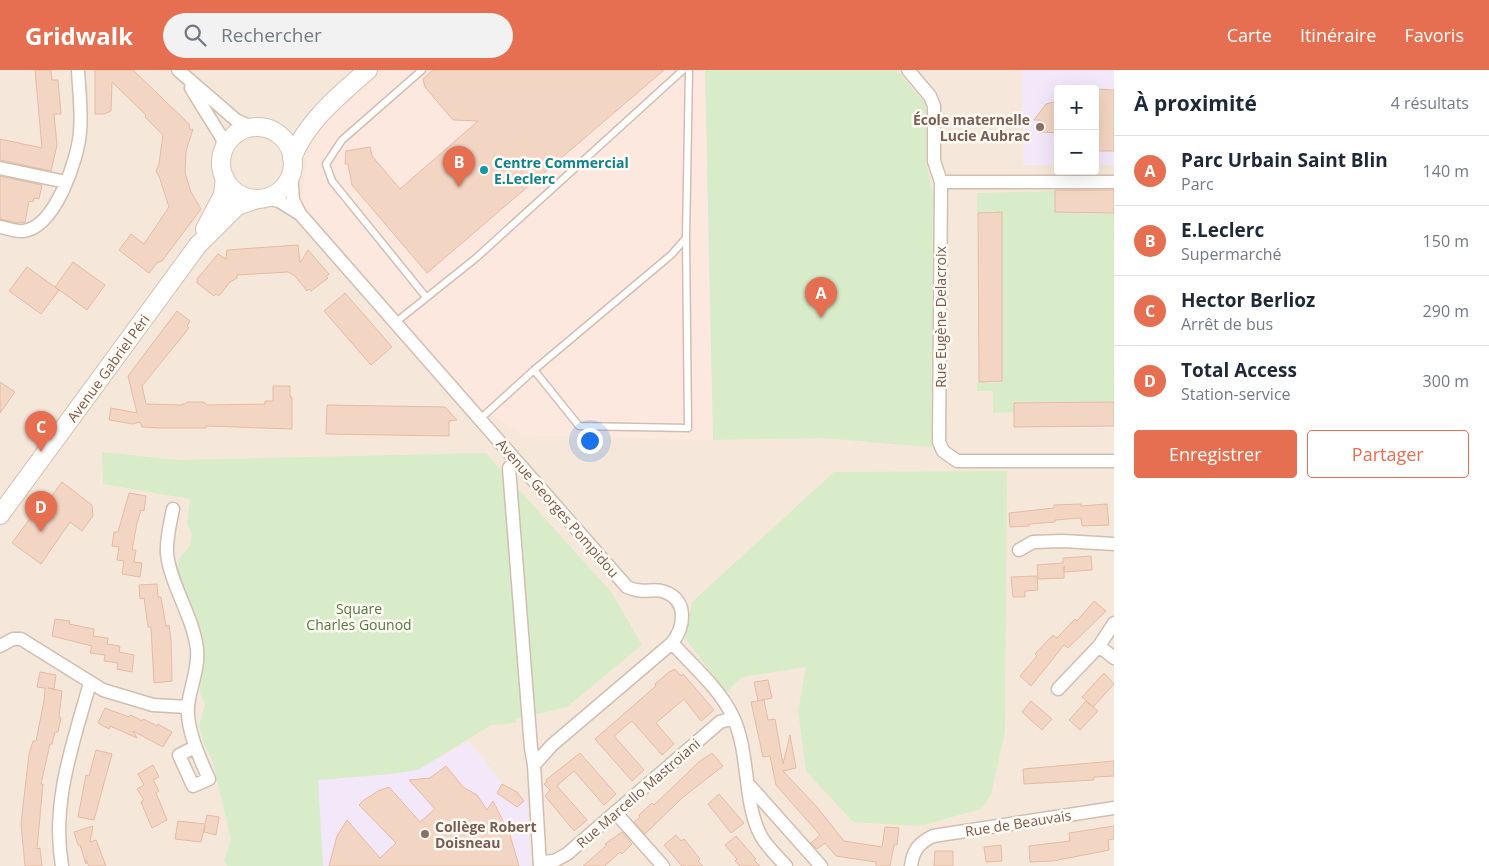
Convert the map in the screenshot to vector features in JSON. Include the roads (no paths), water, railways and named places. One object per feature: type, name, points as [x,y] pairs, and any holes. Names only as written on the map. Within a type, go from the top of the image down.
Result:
[{"type":"main road","points":[[339,97],[293,128],[279,130],[251,127],[232,136],[224,149],[221,166],[224,178],[237,193],[261,198],[278,192],[285,185],[307,130],[368,70]]},
{"type":"main road","points":[[269,129],[281,136],[288,144],[292,165]]},
{"type":"main road","name":"Avenue Gabriel Péri","points":[[198,245],[223,195],[224,178]]},
{"type":"main road","name":"Avenue Gabriel Péri","points":[[0,516],[198,245],[237,206],[261,198]]},
{"type":"street","points":[[0,227],[24,231],[42,221],[52,211],[66,182],[80,132],[78,70]]},
{"type":"street","name":"Rue Eugène Delacroix","points":[[908,70],[930,96],[934,106],[934,161],[941,182],[939,442],[943,451],[957,461],[1114,461]]},
{"type":"street","points":[[181,72],[236,120],[251,127]]},
{"type":"street","points":[[181,72],[218,130],[224,149]]},
{"type":"street","name":"Avenue Georges Pompidou","points":[[292,165],[292,200],[300,214],[516,461],[627,587],[637,592],[665,592],[674,598],[681,608],[683,622],[680,633],[672,643],[552,745],[534,766]]},
{"type":"street","points":[[0,168],[66,182]]},
{"type":"street","points":[[941,182],[1114,182]]},
{"type":"street","name":"Avenue Georges Pompidou","points":[[261,198],[279,201],[300,214]]},
{"type":"street","points":[[516,461],[509,468],[534,766],[540,864]]},
{"type":"street","points":[[173,509],[167,542],[168,556],[194,632],[197,651],[196,672],[188,707],[195,747]]},
{"type":"street","points":[[1019,550],[1033,542],[1063,541],[1114,544]]},
{"type":"street","points":[[1058,689],[1099,646],[1114,622]]},
{"type":"street","points":[[0,646],[13,640],[21,639],[103,690],[138,702],[188,707]]},
{"type":"street","points":[[672,643],[722,699],[733,718],[741,740],[754,818],[761,837],[786,866]]},
{"type":"street","points":[[1099,646],[1114,658]]},
{"type":"street","points":[[62,866],[58,847],[58,823],[62,786],[90,683]]},
{"type":"street","name":"Rue Marcello Mastroiani","points":[[540,864],[554,861],[567,854],[720,722],[733,718]]},
{"type":"street","points":[[749,785],[821,866]]},
{"type":"street","name":"Rue de Beauvais","points":[[911,866],[914,850],[922,842],[933,836],[1114,808]]},
{"type":"street","points":[[615,812],[663,866]]},
{"type":"lane","points":[[422,70],[342,140],[326,164],[332,181],[426,297]]},
{"type":"lane","points":[[396,322],[476,258],[683,70]]},
{"type":"lane","points":[[534,370],[579,426],[688,428],[686,238],[689,70]]},
{"type":"lane","points":[[480,419],[534,370],[671,255],[686,238]]},
{"type":"place","name":"École maternelle Lucie Aubrac","points":[[1040,127]]},
{"type":"place","name":"Centre Commercial E.Leclerc","points":[[484,170]]},
{"type":"place","name":"E.Leclerc","points":[[459,187]]},
{"type":"place","name":"Parc Urbain Saint Blin","points":[[821,318]]},
{"type":"place","name":"Hector Berlioz","points":[[41,452]]},
{"type":"place","name":"Total Access","points":[[41,532]]},
{"type":"place","name":"Collège Robert Doisneau","points":[[425,834]]},
{"type":"park label","name":"Square Charles Gounod","points":[[359,616]]}]
